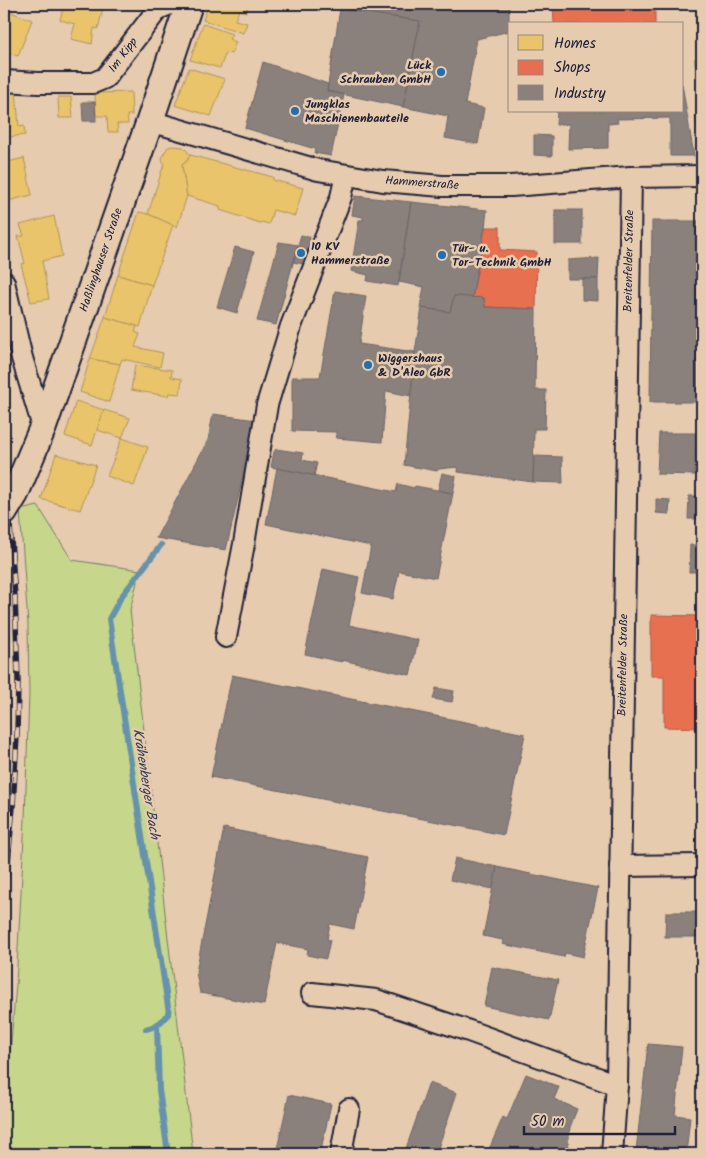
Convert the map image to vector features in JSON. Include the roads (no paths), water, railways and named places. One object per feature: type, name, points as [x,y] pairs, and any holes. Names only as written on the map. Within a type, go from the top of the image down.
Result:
[{"type":"main road","name":"Haßlinghauser Straße","points":[[4,512],[15,494],[43,426],[189,4]]},
{"type":"street","name":"Im Kipp","points":[[4,81],[38,84],[93,82],[105,78],[158,9],[170,4]]},
{"type":"street","name":"Hammerstraße","points":[[150,121],[318,170],[383,181],[442,186],[511,186],[631,176],[702,176]]},
{"type":"street","points":[[226,637],[244,544],[267,405],[291,326],[341,197],[346,175]]},
{"type":"street","name":"Breitenfelder Straße","points":[[612,1154],[618,1085],[631,176]]},
{"type":"street","points":[[4,282],[22,358],[43,426]]},
{"type":"street","points":[[620,866],[702,865]]},
{"type":"street","points":[[312,993],[376,1000],[469,1031],[618,1085]]},
{"type":"street","points":[[341,1154],[349,1110]]},
{"type":"waterway","name":"Krähenberger Bach","points":[[146,1029],[159,1023],[169,1013],[109,619],[121,597],[161,545]]},
{"type":"waterway","points":[[157,1026],[159,1090],[168,1154]]},
{"type":"railway","points":[[4,486],[10,525],[18,679],[13,807],[4,905]]},
{"type":"railway","points":[[4,644],[4,733]]},
{"type":"place","name":"Lück Schrauben GmbH","points":[[441,72]]},
{"type":"place","name":"Jungklas Maschienenbauteile","points":[[295,111]]},
{"type":"place","name":"10 KV Hammerstraße","points":[[301,253]]},
{"type":"place","name":"Tür- u. Tor-Technik GmbH","points":[[442,255]]},
{"type":"place","name":"Wiggershaus & D'Aleo GbR","points":[[368,365]]}]
